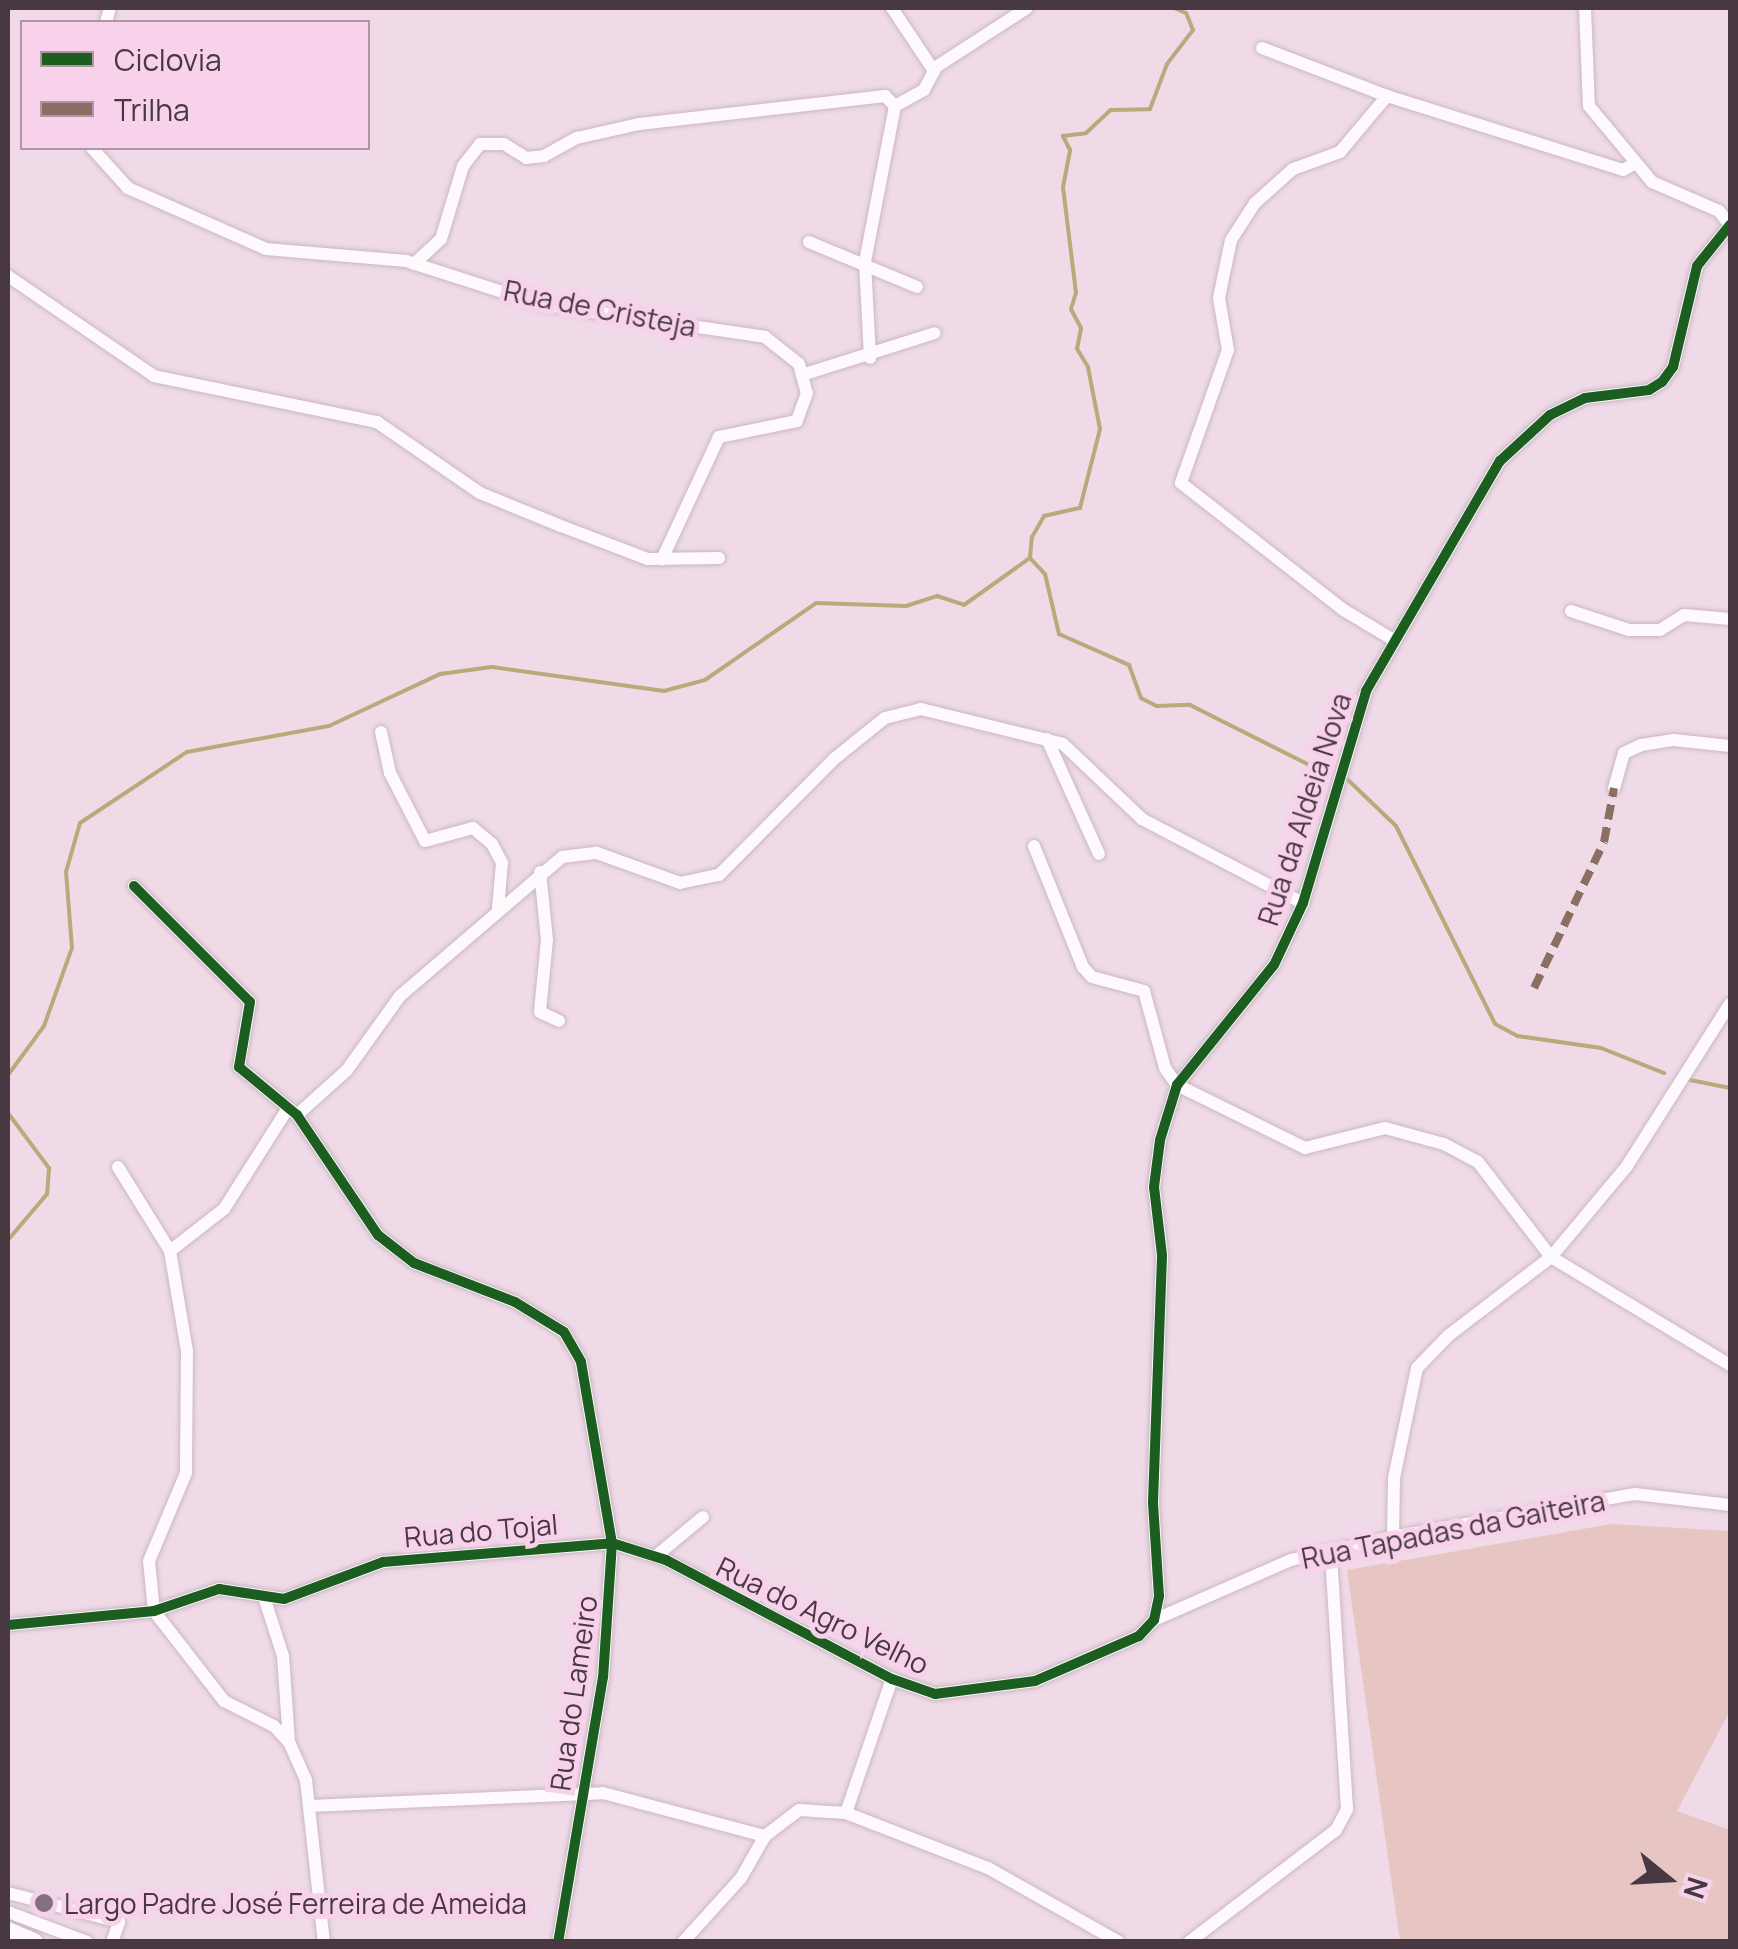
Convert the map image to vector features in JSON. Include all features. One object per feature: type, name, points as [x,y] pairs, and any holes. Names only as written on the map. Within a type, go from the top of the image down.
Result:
[{"type":"main road","points":[[8,1931],[40,1934]]},
{"type":"street","points":[[892,8],[934,71]]},
{"type":"street","points":[[870,358],[866,268],[896,106],[924,90],[934,71],[1027,8]]},
{"type":"street","points":[[1585,8],[1589,106],[1652,182],[1719,212],[1730,225]]},
{"type":"street","points":[[1262,48],[1387,96],[1623,170],[1634,164]]},
{"type":"street","points":[[414,264],[441,238],[463,166],[480,144],[504,144],[526,158],[638,124],[886,96],[896,106]]},
{"type":"street","points":[[1387,96],[1340,152],[1294,169],[1255,203],[1231,240],[1220,298],[1228,350],[1181,483],[1342,609],[1392,639]]},
{"type":"street","name":"Rua de Cristeja","points":[[94,150],[128,188],[266,249],[414,264],[540,304],[765,336],[799,364],[802,376]]},
{"type":"street","name":"Rua da Aldeia Nova","points":[[1154,1620],[1162,1255],[1154,1188],[1160,1140],[1178,1085],[1274,964],[1302,902],[1347,744],[1392,639],[1500,462],[1550,415],[1585,398],[1649,390],[1662,382],[1673,367],[1698,266],[1730,225]]},
{"type":"street","points":[[809,242],[917,287]]},
{"type":"street","points":[[8,276],[154,376],[377,422],[480,493],[648,559],[719,558]]},
{"type":"street","points":[[662,559],[718,437],[797,422],[807,394],[802,376],[870,358],[935,332]]},
{"type":"street","points":[[1571,610],[1629,630],[1660,630],[1684,615],[1730,619]]},
{"type":"street","points":[[170,1250],[224,1209],[293,1112],[347,1070],[400,996],[540,872],[562,857],[597,854],[680,883],[719,875],[834,758],[885,718],[921,710],[1063,744],[1142,819],[1302,902]]},
{"type":"street","points":[[381,732],[390,773],[425,841],[473,828],[492,844],[502,863],[498,908]]},
{"type":"street","points":[[1047,739],[1099,854]]},
{"type":"street","points":[[1614,788],[1624,753],[1641,745],[1674,740],[1730,746]]},
{"type":"street","points":[[1034,846],[1083,967],[1092,977],[1144,991],[1165,1068],[1178,1085],[1305,1148],[1385,1128],[1444,1144],[1478,1162],[1552,1257],[1730,1365]]},
{"type":"street","points":[[540,872],[548,940],[540,1012],[559,1021]]},
{"type":"street","name":"Rua do Lameiro","points":[[134,886],[250,1002],[239,1067],[293,1112],[378,1235],[414,1263],[515,1302],[564,1332],[581,1362],[612,1544],[604,1677],[558,1942]]},
{"type":"street","points":[[1393,1537],[1394,1478],[1414,1379],[1448,1335],[1552,1257],[1626,1166],[1730,1004]]},
{"type":"street","points":[[118,1167],[170,1250],[188,1351],[186,1473],[149,1560],[154,1612],[224,1701],[274,1726],[289,1742]]},
{"type":"street","name":"Rua Tapadas da Gaiteira","points":[[1154,1620],[1291,1560],[1331,1555],[1393,1537],[1635,1494],[1730,1505]]},
{"type":"street","points":[[656,1556],[703,1517]]},
{"type":"street","name":"Rua do Agro Velho","points":[[612,1544],[656,1556],[892,1679],[934,1694],[1035,1681],[1139,1636],[1154,1620]]},
{"type":"street","name":"Rua do Tojal","points":[[8,1625],[154,1612],[219,1590],[265,1600],[382,1562],[612,1544]]},
{"type":"street","points":[[1189,1942],[1336,1830],[1347,1809],[1331,1555]]},
{"type":"street","points":[[265,1600],[283,1656],[289,1742],[310,1806],[324,1942]]},
{"type":"street","points":[[846,1813],[892,1679]]},
{"type":"street","points":[[310,1806],[582,1792],[764,1836]]},
{"type":"street","points":[[683,1942],[741,1878],[764,1836],[799,1810],[846,1813],[988,1868],[1119,1942]]},
{"type":"street","points":[[8,1895],[119,1922],[112,1942]]},
{"type":"street","points":[[40,1934],[54,1904]]},
{"type":"street","points":[[8,1912],[40,1934],[87,1942]]},
{"type":"shaded area","points":[[1612,1524],[1730,1531],[1730,1711],[1677,1811],[1730,1830],[1730,1941],[1400,1941],[1347,1570]]},
{"type":"waterway","points":[[1030,558],[1032,537],[1044,516],[1080,508],[1100,429],[1088,367],[1077,349],[1081,328],[1071,309],[1076,293],[1063,187],[1070,150],[1063,136],[1086,133],[1111,110],[1150,109],[1167,64],[1193,30],[1186,13],[1174,8]]},
{"type":"waterway","points":[[1030,558],[1045,574],[1059,634],[1129,665],[1141,698],[1157,706],[1190,705],[1325,773]]},
{"type":"waterway","points":[[8,1075],[44,1026],[72,948],[66,872],[80,823],[187,752],[329,726],[440,674],[492,667],[664,691],[705,680],[816,603],[906,606],[937,596],[964,605],[1030,558]]},
{"type":"waterway","points":[[1346,778],[1396,826],[1495,1024],[1518,1036],[1601,1048],[1664,1073]]},
{"type":"waterway","points":[[1690,1080],[1730,1088]]},
{"type":"waterway","points":[[8,1113],[49,1168],[47,1194],[8,1240]]},
{"type":"marked path","points":[[1534,988],[1604,842],[1614,788]]},
{"type":"cycle path","points":[[8,1625],[154,1611],[219,1589],[284,1599],[383,1562],[612,1543],[666,1560],[892,1679],[935,1694],[1035,1681],[1139,1636],[1154,1620],[1159,1596],[1153,1502],[1162,1255],[1154,1187],[1160,1140],[1177,1085],[1274,965],[1303,903],[1366,691],[1500,461],[1550,415],[1585,398],[1649,390],[1662,382],[1673,367],[1697,266],[1730,225]]},
{"type":"cycle path","points":[[134,886],[250,1002],[239,1067],[297,1115],[378,1235],[414,1263],[515,1302],[564,1332],[581,1362],[612,1543],[603,1677],[558,1942]]},
{"type":"place","name":"Largo Padre José Ferreira de Ameida","points":[[44,1903]]}]
